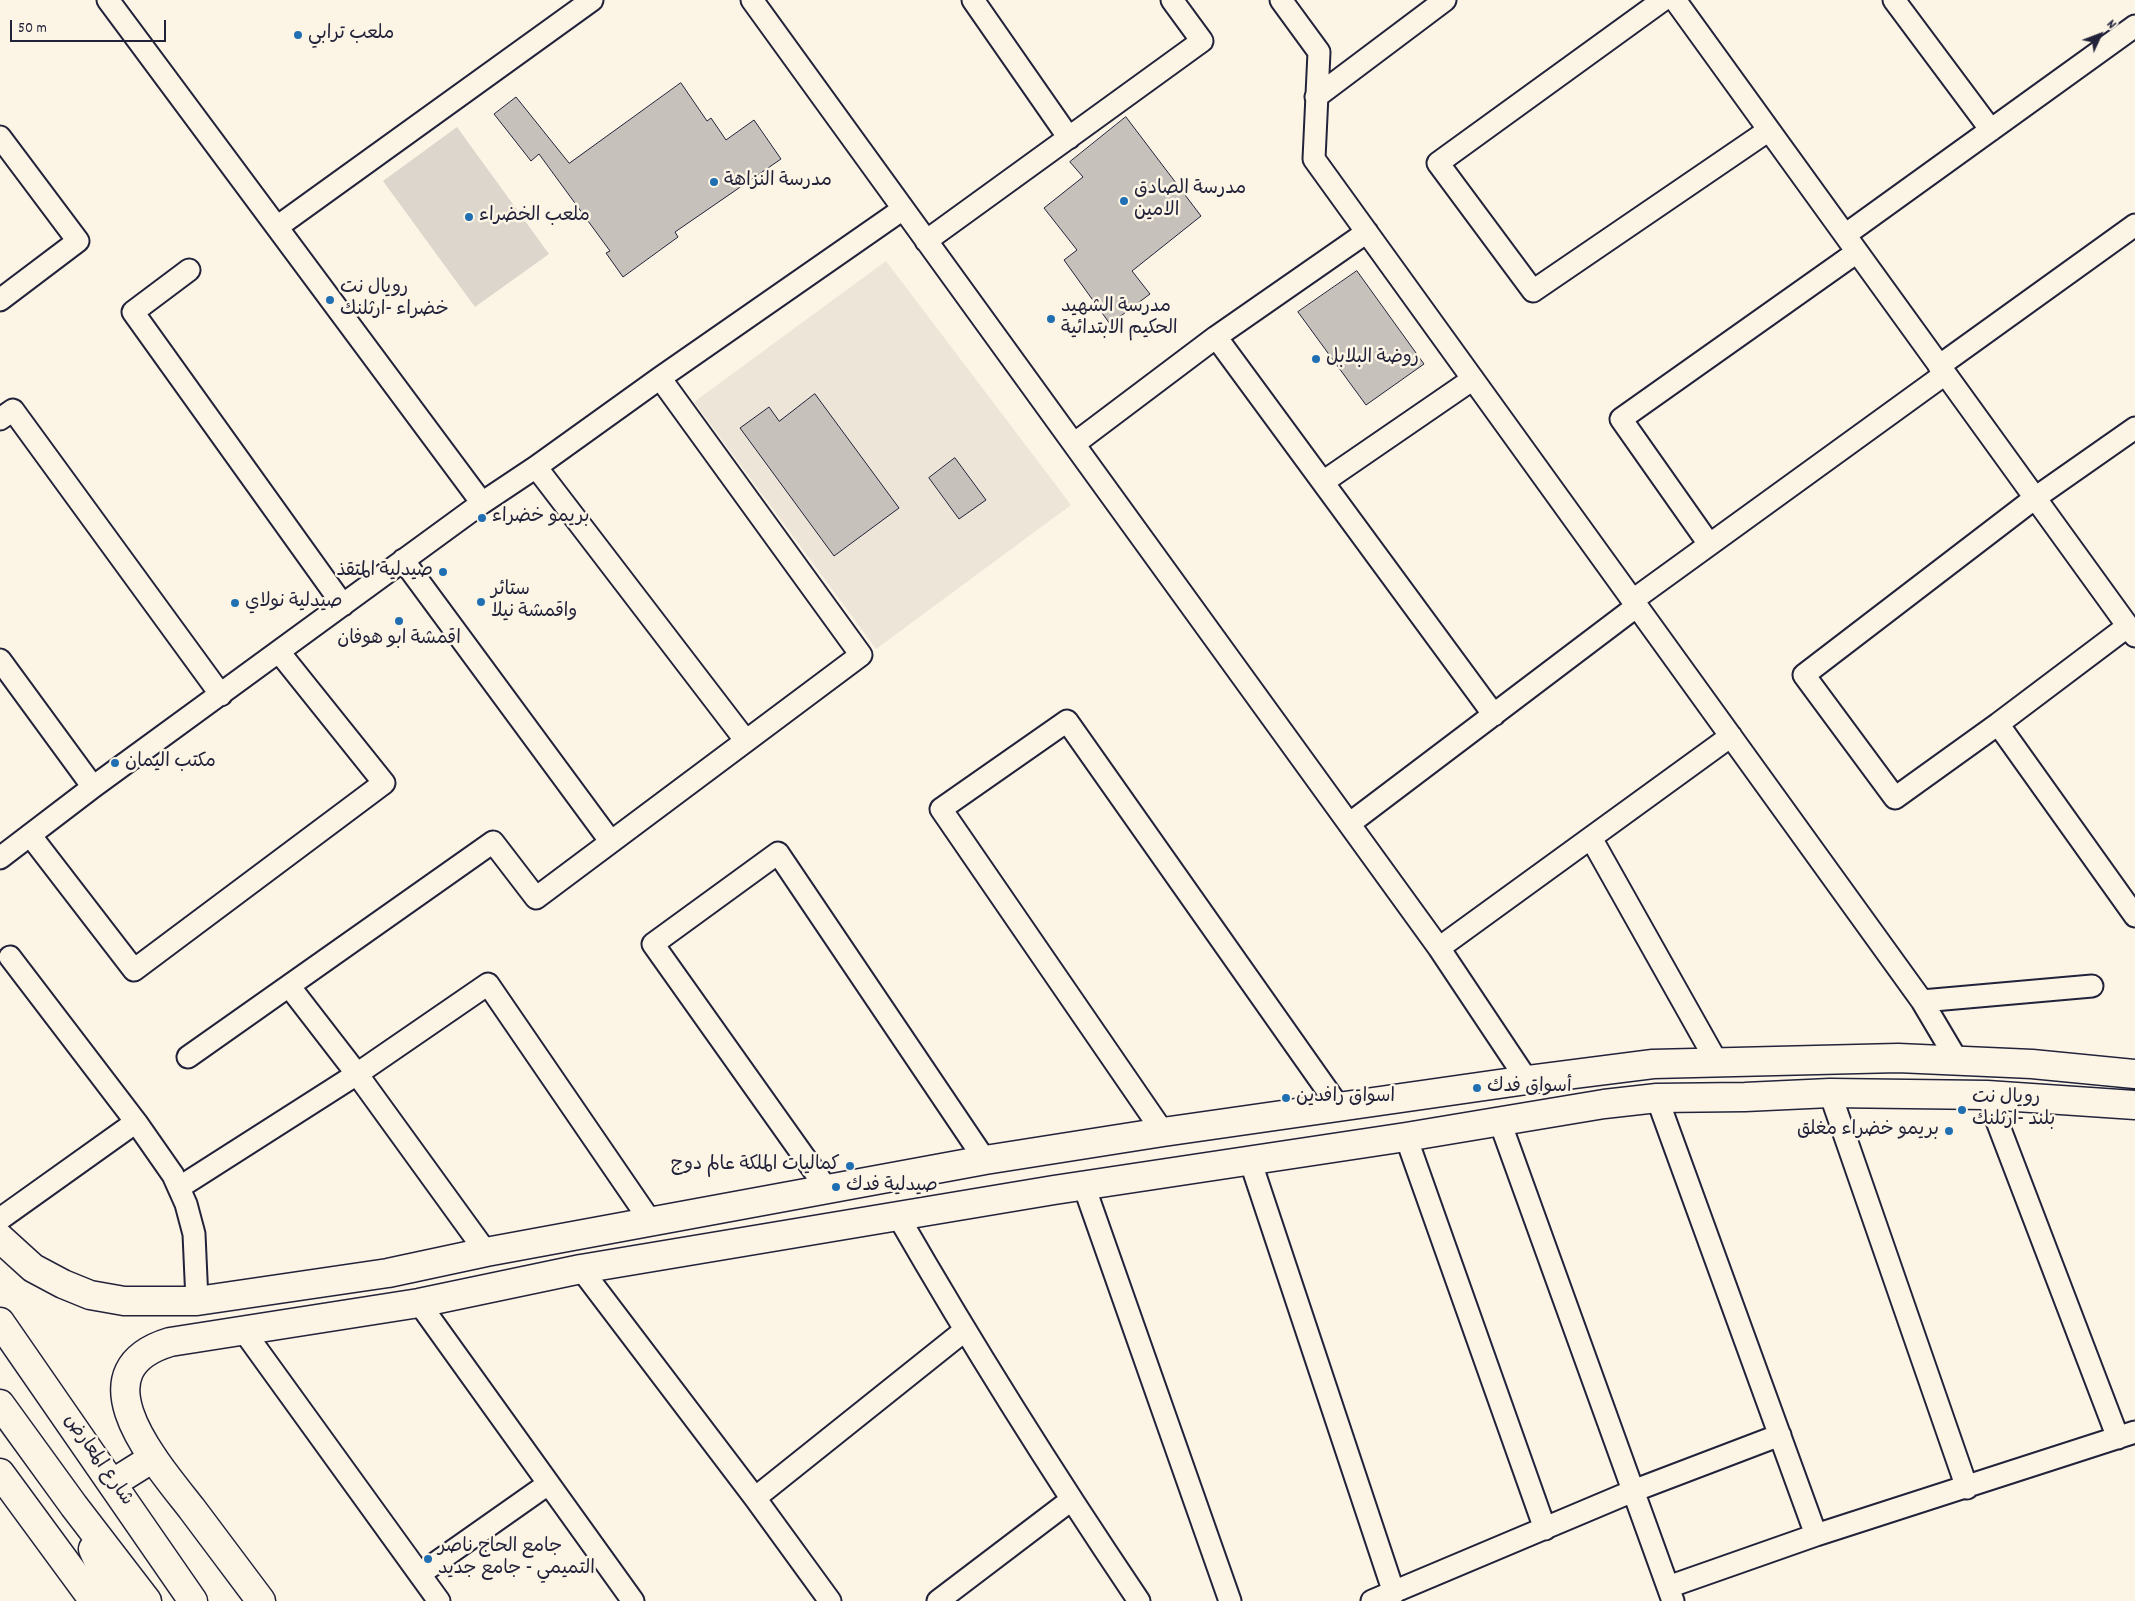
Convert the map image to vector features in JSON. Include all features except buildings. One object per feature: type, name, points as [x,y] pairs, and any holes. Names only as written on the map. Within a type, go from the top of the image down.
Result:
[{"type":"main road","points":[[0,1238],[33,1268],[63,1284],[90,1295],[124,1301],[197,1301],[388,1272],[486,1252],[985,1160],[1047,1152],[1162,1132],[1653,1064],[1718,1064],[1898,1058],[1957,1060],[2135,1074]]},
{"type":"main road","points":[[261,1601],[153,1458],[139,1438],[131,1421],[125,1389],[128,1373],[136,1360],[147,1351],[170,1342],[419,1303],[581,1269],[1054,1190],[1406,1137],[1604,1104],[1657,1098],[1745,1097],[1830,1093],[1987,1095],[2135,1105]]},
{"type":"main road","points":[[1047,1152],[1054,1190]]},
{"type":"main road","points":[[252,1329],[257,1291]]},
{"type":"main road","name":"شارع المعارض","points":[[0,1322],[193,1601]]},
{"type":"main road","points":[[0,1404],[146,1601]]},
{"type":"main road","points":[[113,1484],[153,1458]]},
{"type":"main road","points":[[0,1473],[94,1601]]},
{"type":"main road","points":[[74,1506],[116,1601]]},
{"type":"main road","points":[[219,1546],[244,1601]]},
{"type":"street","points":[[108,0],[482,503]]},
{"type":"street","points":[[277,227],[592,0]]},
{"type":"street","points":[[752,0],[1439,948],[1527,1080]]},
{"type":"street","points":[[973,0],[1069,138]]},
{"type":"street","points":[[926,241],[1202,41],[1172,0]]},
{"type":"street","points":[[1281,0],[1319,52],[1314,159],[1922,1001],[1957,1060]]},
{"type":"street","points":[[1316,97],[1445,0]]},
{"type":"street","points":[[1663,0],[1438,163],[1533,291],[1769,130]]},
{"type":"street","points":[[1675,0],[2036,498],[2131,631],[1895,798],[1804,676],[2036,498],[2135,428]]},
{"type":"street","points":[[1904,3],[1991,130]]},
{"type":"street","points":[[1709,544],[1621,419],[1851,243],[1991,130],[2135,26]]},
{"type":"street","points":[[0,137],[78,241],[0,300]]},
{"type":"street","points":[[0,858],[93,787],[402,560],[482,503],[536,468],[660,378],[903,209]]},
{"type":"street","points":[[1349,824],[1494,715],[1709,544],[2135,225]]},
{"type":"street","points":[[1074,444],[1216,337],[1367,232]]},
{"type":"street","points":[[189,270],[133,312],[343,605]]},
{"type":"street","points":[[1216,337],[1494,715]]},
{"type":"street","points":[[188,1057],[493,842],[536,898],[861,655],[660,378]]},
{"type":"street","points":[[1323,482],[1473,379]]},
{"type":"street","points":[[0,419],[13,410],[221,694]]},
{"type":"street","points":[[536,468],[746,741]]},
{"type":"street","points":[[402,560],[611,842]]},
{"type":"street","points":[[30,835],[134,970],[384,783],[279,652]]},
{"type":"street","points":[[0,660],[93,787]]},
{"type":"street","points":[[1162,1132],[941,808],[1067,720],[1339,1107]]},
{"type":"street","points":[[1998,724],[2135,916]]},
{"type":"street","points":[[1439,948],[1731,736]]},
{"type":"street","points":[[1591,838],[1718,1064]]},
{"type":"street","points":[[827,1189],[653,944],[778,852],[985,1160]]},
{"type":"street","points":[[10,957],[155,1147],[180,1187],[194,1234],[197,1301]]},
{"type":"street","points":[[180,1187],[357,1074],[488,984],[651,1222]]},
{"type":"street","points":[[289,986],[357,1074],[486,1252]]},
{"type":"street","points":[[1922,1001],[2092,986]]},
{"type":"street","points":[[1830,1093],[1967,1488]]},
{"type":"street","points":[[1500,1122],[1670,1594],[1816,1535],[1967,1488],[2126,1435],[1987,1095]]},
{"type":"street","points":[[1657,1098],[1816,1535]]},
{"type":"street","points":[[0,1220],[136,1122]]},
{"type":"street","points":[[1406,1137],[1545,1529]]},
{"type":"street","points":[[1250,1160],[1394,1593]]},
{"type":"street","points":[[1084,1186],[1230,1601]]},
{"type":"street","points":[[898,1216],[964,1331],[1071,1500],[1139,1601]]},
{"type":"street","points":[[581,1269],[755,1498],[826,1600]]},
{"type":"street","points":[[419,1303],[633,1601]]},
{"type":"street","points":[[252,1329],[439,1601]]},
{"type":"street","points":[[755,1498],[964,1331]]},
{"type":"street","points":[[1372,1601],[1633,1491],[1780,1435]]},
{"type":"street","points":[[420,1574],[548,1484]]},
{"type":"street","points":[[938,1601],[1071,1500]]},
{"type":"shaded area","points":[[457,127],[549,254],[475,307],[383,181]]},
{"type":"shaded area","points":[[886,261],[1071,505],[876,649],[694,402]]},
{"type":"place","name":"ملعب ترابي","points":[[298,35]]},
{"type":"place","name":"مدرسة النزاهة","points":[[714,182]]},
{"type":"place","name":"مدرسة الصادق الامين","points":[[1124,201]]},
{"type":"place","name":"ملعب الخضراء","points":[[469,217]]},
{"type":"place","name":"رويال نت خضراء -ارثلنك","points":[[330,300]]},
{"type":"place","name":"مدرسة الشهيد الحكيم الابتدائية","points":[[1051,319]]},
{"type":"place","name":"روضة البلابل","points":[[1316,359]]},
{"type":"place","name":"بريمو خضراء","points":[[482,518]]},
{"type":"place","name":"صيدلية المتقذ","points":[[443,572]]},
{"type":"place","name":"ستائر واقمشة نيلا","points":[[481,602]]},
{"type":"place","name":"صيدلية نولاي","points":[[235,603]]},
{"type":"place","name":"اقمشة ابو هوفان","points":[[399,621]]},
{"type":"place","name":"مكتب اليمان","points":[[115,763]]},
{"type":"place","name":"أسواق فدك","points":[[1477,1088]]},
{"type":"place","name":"اسواق رافدين","points":[[1286,1098]]},
{"type":"place","name":"رويال نت بلند -ارثلنك","points":[[1962,1110]]},
{"type":"place","name":"بريمو خضراء مغلق","points":[[1949,1131]]},
{"type":"place","name":"كماليات الملكة عالم دوج","points":[[850,1166]]},
{"type":"place","name":"صيدلية فدك","points":[[836,1187]]},
{"type":"place","name":"جامع الحاج ناصر التميمي - جامع جديد","points":[[428,1559]]}]
